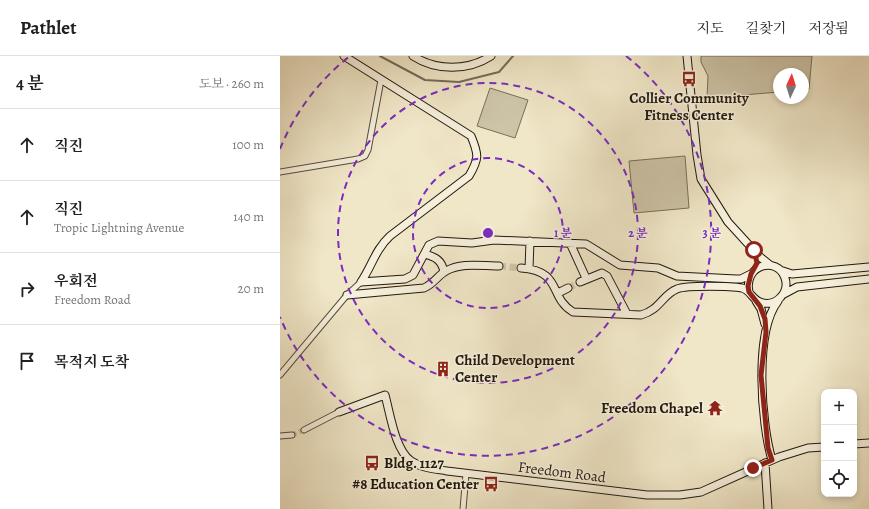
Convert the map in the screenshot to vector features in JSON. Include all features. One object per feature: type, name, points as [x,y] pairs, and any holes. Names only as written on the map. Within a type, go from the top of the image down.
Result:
[{"type":"street","points":[[280,375],[346,295],[361,282],[379,246],[469,176],[477,162],[477,151],[471,136],[344,56]]},
{"type":"street","points":[[413,56],[431,64],[451,68],[469,65],[491,56]]},
{"type":"street","points":[[687,56],[697,155],[701,179],[728,222],[763,260],[776,268],[792,274],[869,267]]},
{"type":"street","points":[[280,172],[365,156],[368,150],[381,80]]},
{"type":"street","points":[[361,282],[405,279],[413,275],[429,245],[438,241],[472,243],[494,240],[586,244],[620,265],[658,268],[677,276],[741,279],[761,266],[776,268],[785,278],[786,289],[769,316],[761,375],[768,448],[772,460]]},
{"type":"street","points":[[529,268],[530,241]]},
{"type":"street","points":[[570,243],[583,280],[602,273],[607,276],[627,314]]},
{"type":"street","points":[[754,250],[757,257],[748,286],[749,292],[765,319],[766,332]]},
{"type":"street","points":[[425,254],[435,257],[443,266],[444,272]]},
{"type":"street","points":[[346,295],[424,288],[434,284],[444,272],[455,267],[499,266]]},
{"type":"street","points":[[520,268],[529,268],[539,271],[552,281],[565,307],[573,312],[641,315],[650,313],[677,289],[736,287],[749,292]]},
{"type":"street","points":[[755,300],[767,304],[797,287],[869,279]]},
{"type":"street","points":[[558,293],[568,288]]},
{"type":"street","name":"Freedom Road","points":[[339,412],[385,395],[395,432],[406,457],[418,464],[466,474],[647,495],[680,495],[701,492],[772,460],[808,448],[821,447]]},
{"type":"street","points":[[304,430],[339,412]]},
{"type":"street","points":[[280,436],[292,435]]},
{"type":"street","points":[[857,444],[869,443]]},
{"type":"street","points":[[765,463],[768,509]]},
{"type":"street","points":[[462,509],[466,474]]},
{"type":"shaded area","points":[[701,56],[812,56],[809,89],[809,68],[773,68],[773,92],[707,98],[708,76],[701,62]]},
{"type":"shaded area","points":[[490,88],[528,100],[515,138],[477,126]]},
{"type":"shaded area","points":[[685,156],[689,208],[634,213],[629,161]]},
{"type":"waterway","points":[[380,56],[425,80],[459,82],[499,72],[513,56]]},
{"type":"tunnel","points":[[499,266],[521,268]]},
{"type":"tunnel","points":[[568,288],[580,282]]},
{"type":"tunnel","points":[[292,435],[304,430]]},
{"type":"place","name":"Collier Community Fitness Center","points":[[689,79]]},
{"type":"place","name":"Child Development Center","points":[[443,369]]},
{"type":"place","name":"Freedom Chapel","points":[[715,408]]},
{"type":"place","name":"Bldg. 1127","points":[[372,463]]},
{"type":"place","name":"#8 Education Center","points":[[491,484]]},
{"type":"route","points":[[753,468],[772,460],[768,448],[761,375],[766,332],[765,319],[760,306],[749,292],[748,286],[748,280],[757,263],[757,257],[754,250]]}]
